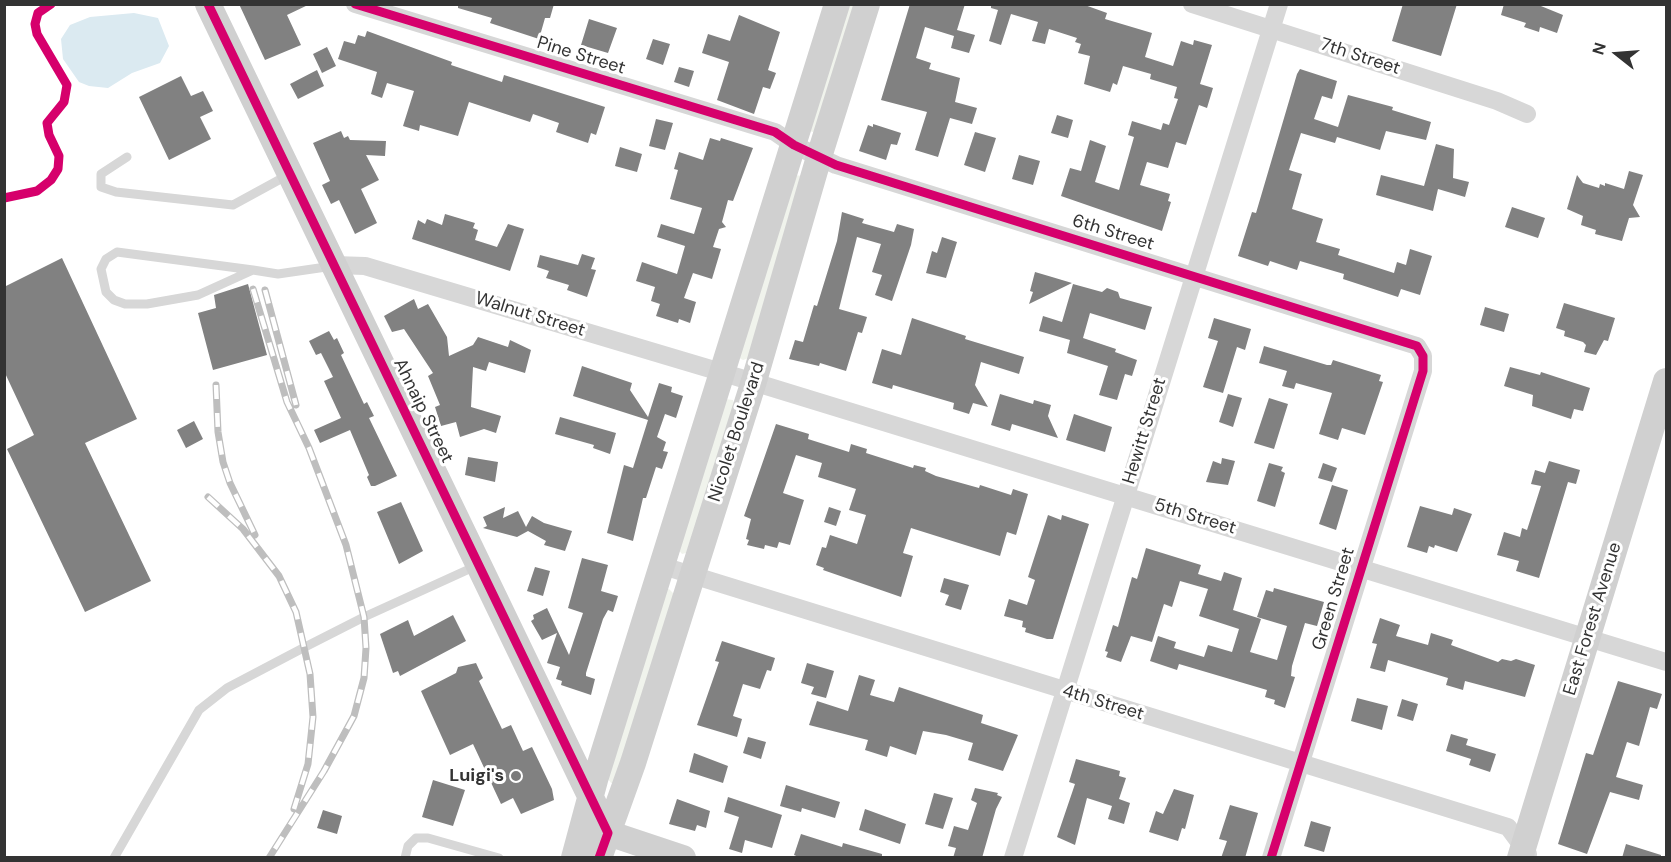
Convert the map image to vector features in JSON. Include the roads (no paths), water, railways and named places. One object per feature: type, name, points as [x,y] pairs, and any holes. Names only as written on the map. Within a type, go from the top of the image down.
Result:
[{"type":"street","name":"Ahnaip Street","points":[[208,4],[608,833]]},
{"type":"street","name":"Pine Street","points":[[355,4],[775,132],[794,145]]},
{"type":"street","name":"Nicolet Boulevard","points":[[574,858],[591,799],[594,780],[724,373],[837,4]]},
{"type":"street","name":"Nicolet Boulevard","points":[[599,858],[633,762],[690,575],[754,381],[819,157],[867,4]]},
{"type":"street","name":"7th Street","points":[[1192,4],[1497,101],[1527,114]]},
{"type":"street","name":"Hewitt Street","points":[[1013,858],[1279,4]]},
{"type":"street","name":"6th Street","points":[[794,145],[819,157],[1409,341],[1421,351]]},
{"type":"street","name":"Walnut Street","points":[[334,265],[365,266],[724,373]]},
{"type":"street","name":"Green Street","points":[[1271,858],[1423,370],[1421,351]]},
{"type":"street","name":"5th Street","points":[[724,373],[1666,663]]},
{"type":"street","name":"East Forest Avenue","points":[[1525,854],[1587,638],[1662,410],[1666,381]]},
{"type":"street","name":"4th Street","points":[[663,566],[1508,827],[1525,854]]},
{"type":"street","points":[[608,833],[683,858]]},
{"type":"lane","points":[[128,158],[101,174],[101,187],[116,192],[233,205],[290,174]]},
{"type":"lane","points":[[253,270],[198,295],[147,304],[114,300],[106,292],[101,269],[106,259],[117,252],[253,270],[278,274],[334,265]]},
{"type":"lane","points":[[114,858],[199,710],[227,688],[305,647],[364,617],[479,565]]},
{"type":"lane","points":[[405,858],[408,846],[416,838],[428,838],[458,844],[500,858]]},
{"type":"railway","points":[[253,289],[287,402],[309,448],[346,545],[364,617],[366,648],[364,678],[354,716],[324,771],[269,858]]},
{"type":"railway","points":[[265,290],[296,405]]},
{"type":"railway","points":[[216,385],[218,432],[223,462],[230,483],[255,535]]},
{"type":"railway","points":[[208,497],[243,529],[279,576],[296,612],[310,674],[313,717],[308,764],[294,809]]},
{"type":"place","name":"Luigi's","points":[[516,776]]}]
